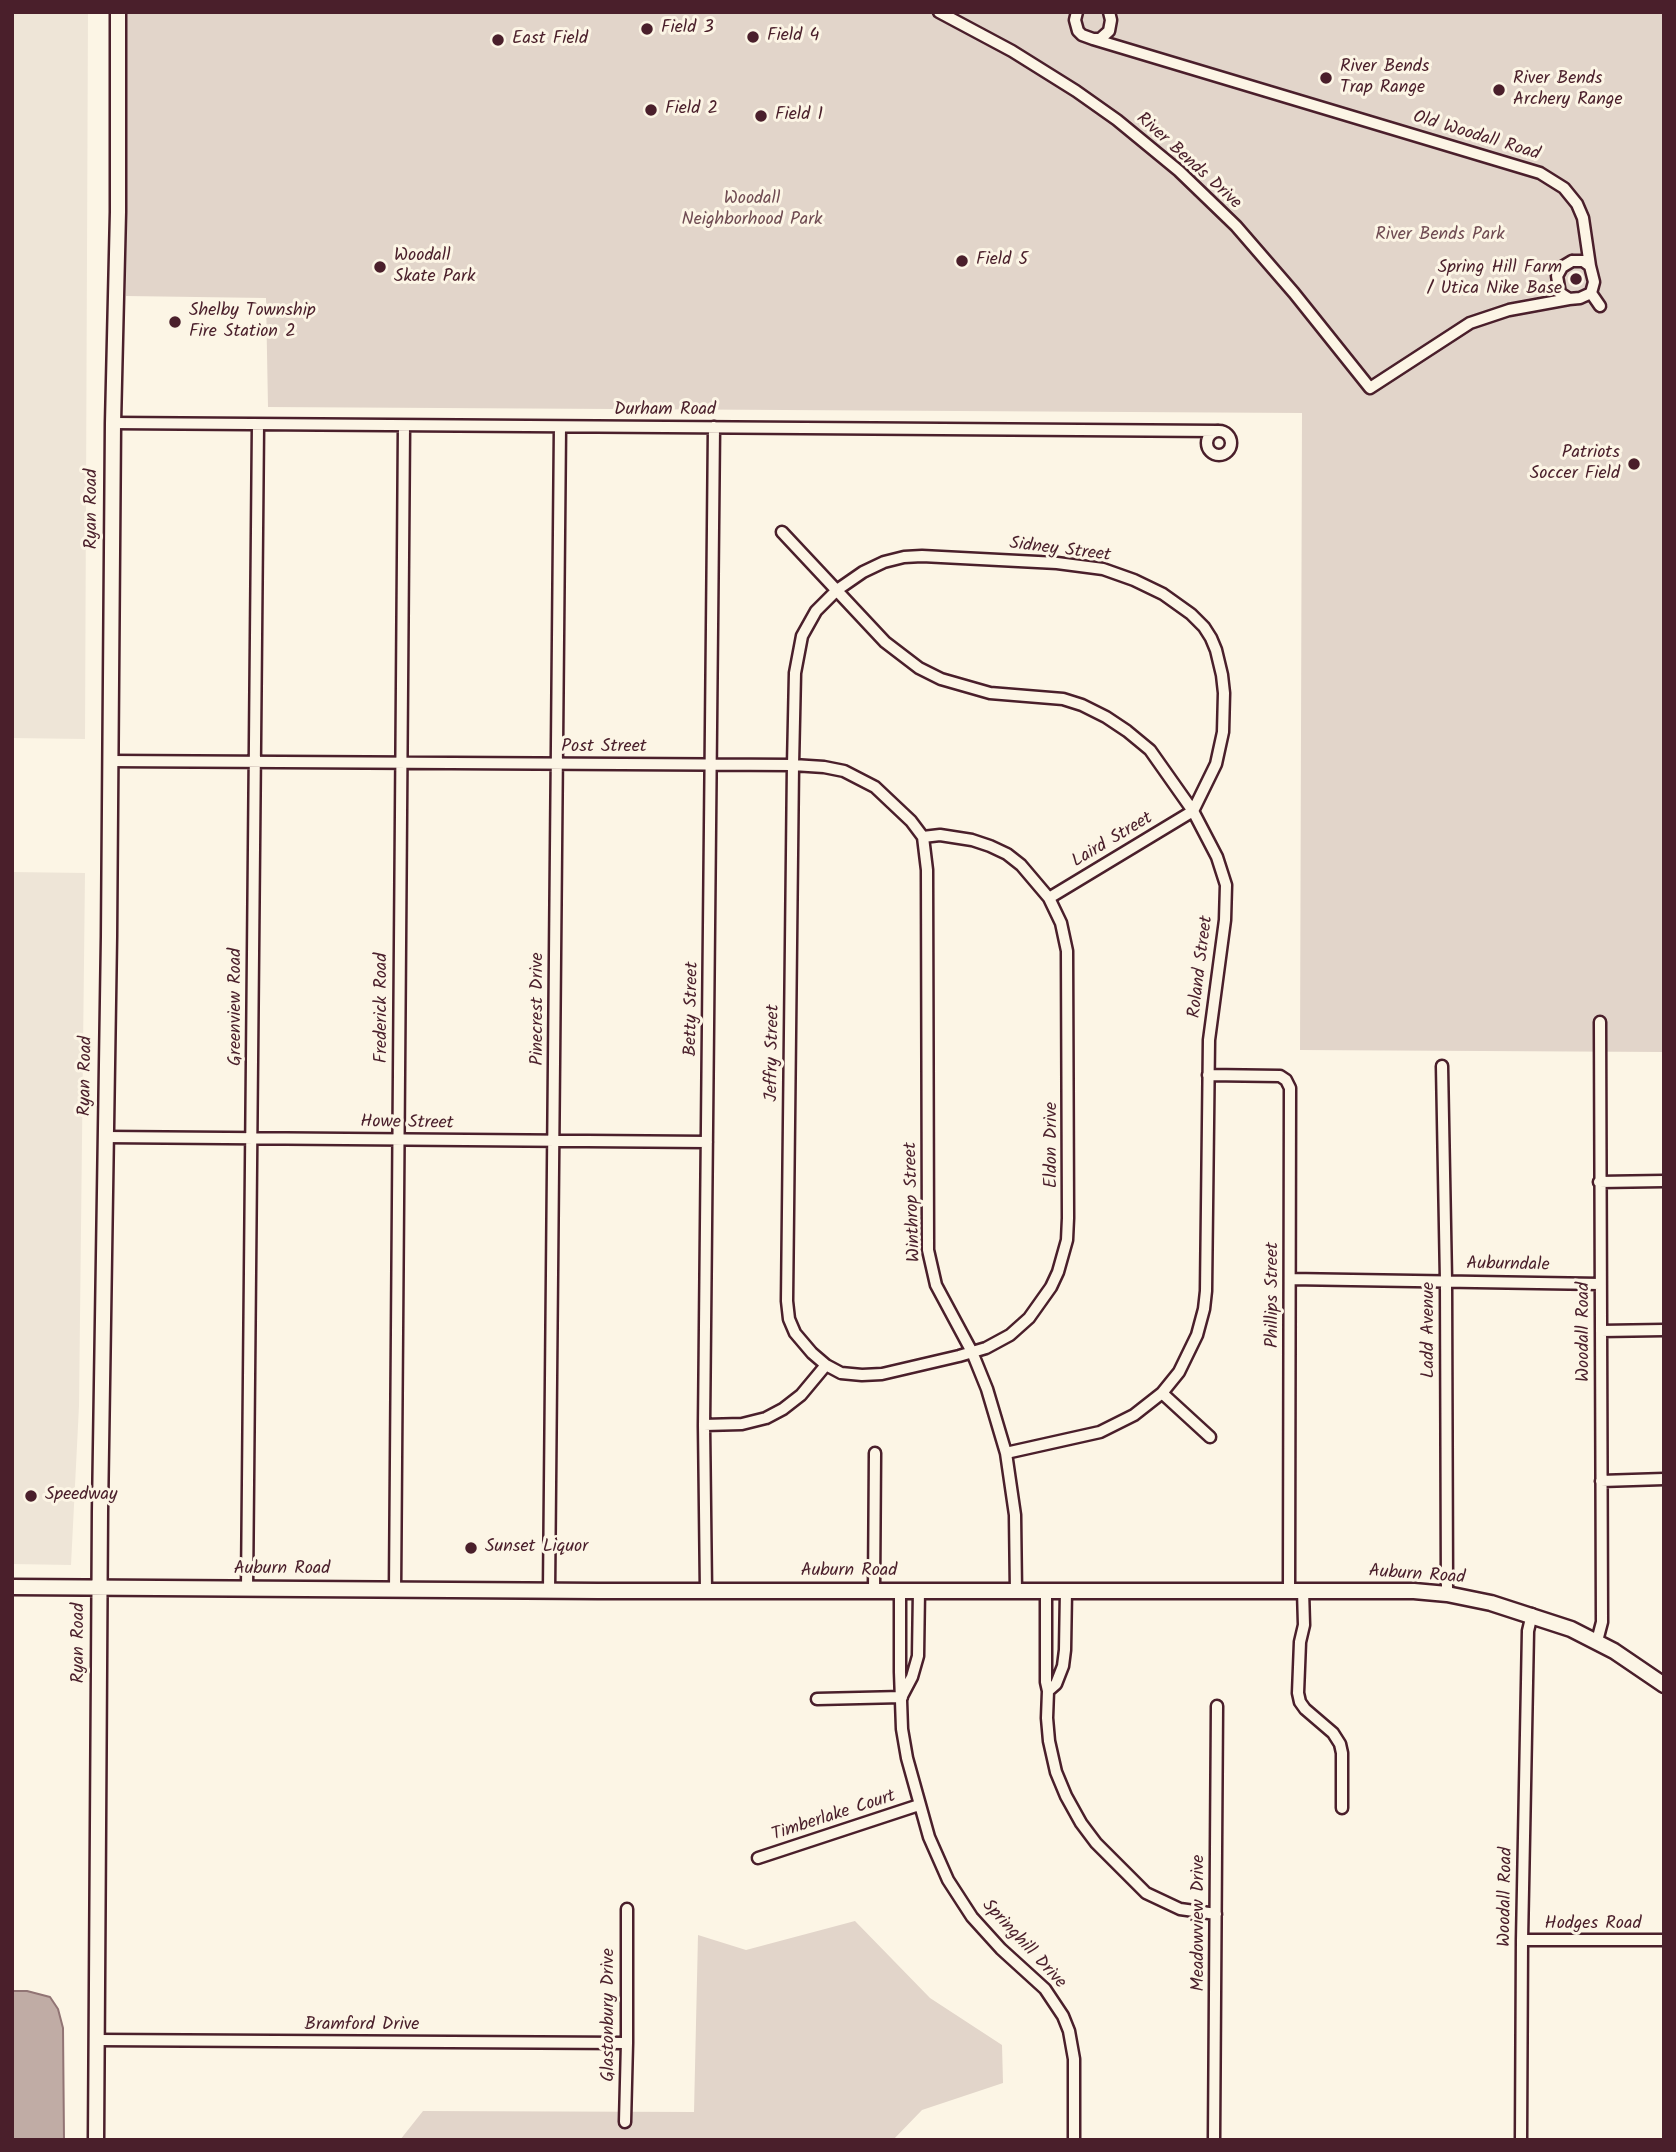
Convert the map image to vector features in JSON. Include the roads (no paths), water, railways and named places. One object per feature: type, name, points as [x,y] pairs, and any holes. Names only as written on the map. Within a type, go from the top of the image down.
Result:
[{"type":"street","name":"Ryan Road","points":[[96,2140],[118,12]]},
{"type":"street","name":"River Bends Drive","points":[[939,12],[1012,51],[1076,91],[1117,120],[1179,172],[1236,226],[1370,388],[1470,323],[1509,310],[1555,302]]},
{"type":"street","points":[[1077,12],[1075,20],[1082,35],[1100,39],[1109,31]]},
{"type":"street","points":[[1109,12],[1109,43]]},
{"type":"street","name":"Old Woodall Road","points":[[1093,39],[1540,173],[1564,188],[1577,204],[1583,218],[1594,282],[1591,293]]},
{"type":"street","points":[[1555,302],[1559,290],[1559,271],[1566,264],[1584,256],[1588,249]]},
{"type":"street","points":[[1577,260],[1590,266]]},
{"type":"street","points":[[1559,290],[1561,295],[1569,299]]},
{"type":"street","points":[[1555,302],[1580,298],[1591,293],[1600,306]]},
{"type":"street","name":"Durham Road","points":[[113,423],[1218,431]]},
{"type":"street","name":"Greenview Road","points":[[247,1588],[258,425]]},
{"type":"street","name":"Frederick Road","points":[[395,1590],[404,426]]},
{"type":"street","name":"Pinecrest Drive","points":[[549,1591],[560,427]]},
{"type":"street","name":"Betty Street","points":[[706,1591],[704,1425],[714,427]]},
{"type":"street","points":[[1198,432],[1208,448],[1220,455],[1230,448],[1228,436],[1218,431],[1208,437],[1208,448]]},
{"type":"street","name":"Roland Street","points":[[782,532],[902,657],[941,679],[990,693],[1063,699],[1082,705],[1127,731],[1150,750],[1192,811],[1217,857],[1226,885],[1225,920],[1209,1040],[1204,1309],[1197,1335],[1179,1372],[1162,1393],[1134,1415],[1100,1432],[1006,1453]]},
{"type":"street","name":"Sidney Street","points":[[837,590],[863,572],[884,562],[922,556],[1089,567],[1124,576],[1163,594],[1204,627],[1216,650],[1222,675],[1224,715],[1220,750],[1211,777],[1192,811]]},
{"type":"street","name":"Jeffry Street","points":[[837,590],[816,611],[806,627],[799,647],[795,673],[787,1301],[789,1319],[795,1333],[812,1353],[841,1373],[873,1375],[972,1352]]},
{"type":"street","name":"Post Street","points":[[110,761],[824,767],[857,776],[875,787],[911,821],[923,837]]},
{"type":"street","name":"Laird Street","points":[[1049,898],[1192,811]]},
{"type":"street","points":[[923,837],[940,835],[972,840],[1007,854],[1049,898]]},
{"type":"street","name":"Winthrop Street","points":[[923,837],[927,870],[928,1250],[941,1298],[972,1352],[987,1389],[1006,1453],[1015,1515],[1016,1591]]},
{"type":"street","name":"Eldon Drive","points":[[972,1352],[999,1341],[1029,1318],[1055,1279],[1067,1240],[1069,970],[1063,930],[1049,898]]},
{"type":"street","name":"Woodall Road","points":[[1597,1641],[1602,1622],[1600,1022]]},
{"type":"street","name":"Ladd Avenue","points":[[1442,1066],[1447,1594]]},
{"type":"street","name":"Phillips Street","points":[[1208,1075],[1280,1076],[1290,1088],[1290,1279],[1296,1590],[1304,1625],[1300,1642],[1298,1693],[1305,1709],[1333,1733],[1340,1744],[1342,1808]]},
{"type":"street","name":"Howe Street","points":[[105,1138],[707,1142]]},
{"type":"street","points":[[1599,1182],[1664,1181]]},
{"type":"street","name":"Auburndale","points":[[1290,1279],[1600,1284]]},
{"type":"street","points":[[1601,1331],[1664,1330]]},
{"type":"street","points":[[704,1425],[742,1424],[766,1418],[801,1395],[826,1365]]},
{"type":"street","points":[[1162,1393],[1210,1437]]},
{"type":"street","points":[[874,1591],[875,1453]]},
{"type":"street","points":[[1601,1481],[1664,1479]]},
{"type":"street","name":"Auburn Road","points":[[12,1587],[549,1591],[1415,1591],[1447,1594],[1532,1614],[1597,1641],[1664,1685]]},
{"type":"street","name":"Springhill Drive","points":[[900,1591],[902,1729],[919,1805],[939,1861],[972,1917],[1001,1949],[1045,1989],[1063,2016],[1073,2048],[1074,2140]]},
{"type":"street","name":"Springhill Drive","points":[[902,1697],[918,1656],[919,1591]]},
{"type":"street","points":[[1046,1591],[1047,1718],[1056,1772],[1081,1824],[1096,1843],[1146,1893],[1180,1909],[1216,1914]]},
{"type":"street","points":[[1048,1691],[1056,1684],[1063,1666],[1066,1591]]},
{"type":"street","name":"Woodall Road","points":[[1521,2140],[1528,1631],[1532,1614]]},
{"type":"street","points":[[817,1699],[902,1697]]},
{"type":"street","name":"Meadowview Drive","points":[[1214,2140],[1217,1706]]},
{"type":"street","name":"Timberlake Court","points":[[758,1858],[919,1805]]},
{"type":"street","name":"Glastonbury Drive","points":[[625,2122],[627,1909]]},
{"type":"street","name":"Hodges Road","points":[[1522,1940],[1664,1940]]},
{"type":"street","name":"Bramford Drive","points":[[97,2040],[627,2043]]},
{"type":"place","name":"Field 3","points":[[647,29]]},
{"type":"place","name":"Field 4","points":[[753,37]]},
{"type":"place","name":"East Field","points":[[498,40]]},
{"type":"place","name":"River Bends Trap Range","points":[[1326,78]]},
{"type":"place","name":"River Bends Archery Range","points":[[1499,90]]},
{"type":"place","name":"Field 2","points":[[651,110]]},
{"type":"place","name":"Field 1","points":[[761,116]]},
{"type":"place","name":"Field 5","points":[[962,261]]},
{"type":"place","name":"Woodall Skate Park","points":[[380,267]]},
{"type":"place","name":"Spring Hill Farm / Utica Nike Base","points":[[1576,279]]},
{"type":"place","name":"Shelby Township Fire Station 2","points":[[175,322]]},
{"type":"place","name":"Patriots Soccer Field","points":[[1634,464]]},
{"type":"place","name":"Speedway","points":[[31,1496]]},
{"type":"place","name":"Sunset Liquor","points":[[471,1548]]},
{"type":"park label","name":"Woodall Neighborhood Park","points":[[752,210]]},
{"type":"park label","name":"River Bends Park","points":[[1440,236]]}]
